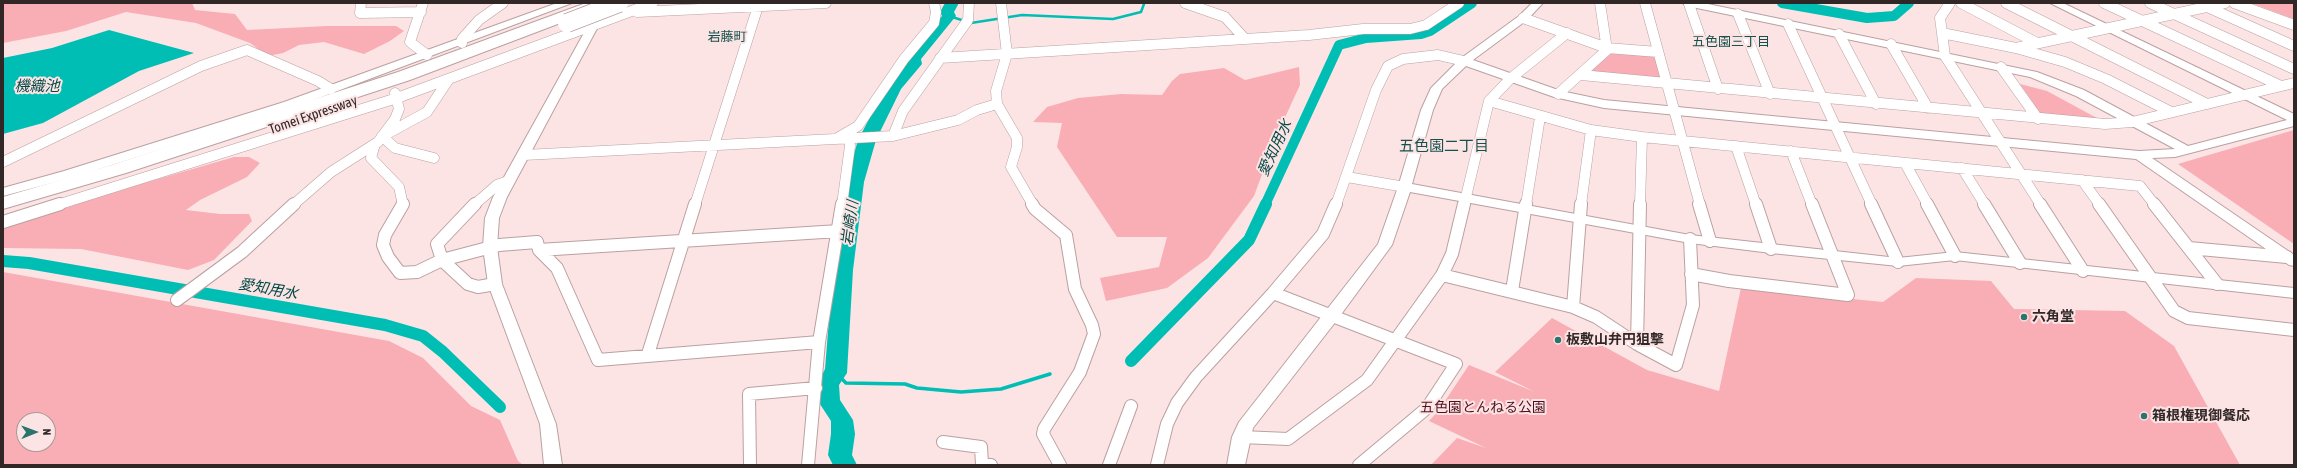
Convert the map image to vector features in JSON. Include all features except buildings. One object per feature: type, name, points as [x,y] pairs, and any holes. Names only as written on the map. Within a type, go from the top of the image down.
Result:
[{"type":"highway","name":"Tomei Expressway","points":[[3,203],[119,169],[404,76],[566,14],[600,3]]},
{"type":"highway","name":"Tomei Expressway","points":[[3,212],[208,150],[328,110],[566,14],[624,8]]},
{"type":"street","points":[[361,3],[360,13],[422,7],[410,42],[427,55]]},
{"type":"street","points":[[462,43],[462,39],[479,20],[503,3]]},
{"type":"street","points":[[553,465],[548,424],[495,284],[490,247],[492,218],[508,181],[524,155],[592,26],[606,3]]},
{"type":"street","points":[[3,222],[449,79],[592,26],[624,8],[653,3]]},
{"type":"street","points":[[624,8],[826,3]]},
{"type":"street","points":[[847,138],[858,126],[904,59],[934,23],[936,12],[934,3]]},
{"type":"street","points":[[893,136],[903,111],[968,20],[969,3]]},
{"type":"street","points":[[1001,3],[1007,54],[996,91],[998,104],[1017,138],[1017,147],[1011,167],[1035,209],[1066,235],[1075,289],[1092,325],[1094,334],[1080,372],[1044,429],[1043,434],[1060,465]]},
{"type":"street","points":[[1185,3],[1225,17],[1245,39]]},
{"type":"street","points":[[940,58],[1309,35],[1363,29],[1410,29],[1426,25],[1459,3]]},
{"type":"street","points":[[1236,465],[1241,437],[1251,417],[1332,316],[1385,245],[1405,187],[1433,95],[1443,81],[1464,61],[1523,18],[1538,3]]},
{"type":"street","points":[[1600,3],[1607,48]]},
{"type":"street","points":[[1645,3],[1673,111],[1710,242]]},
{"type":"street","points":[[1688,3],[2033,74],[2058,82],[2186,150]]},
{"type":"street","points":[[1688,3],[1718,89]]},
{"type":"street","points":[[1950,3],[1940,18],[1945,56],[2084,271]]},
{"type":"street","points":[[1961,3],[2037,43]]},
{"type":"street","points":[[2006,3],[2207,104]]},
{"type":"street","points":[[2055,3],[2294,119]]},
{"type":"street","points":[[2104,3],[2281,86]]},
{"type":"street","points":[[2150,3],[2294,69]]},
{"type":"street","points":[[2016,48],[2173,14],[2201,5],[2225,3]]},
{"type":"street","points":[[2234,3],[2294,25]]},
{"type":"street","points":[[648,354],[682,241],[715,146],[758,5]]},
{"type":"street","points":[[2201,5],[2294,46]]},
{"type":"street","points":[[3,192],[232,124],[331,89],[376,76],[427,55],[462,43],[566,14]]},
{"type":"street","points":[[1738,14],[1770,94]]},
{"type":"street","points":[[1523,18],[1607,48],[1658,52]]},
{"type":"street","points":[[1788,24],[1848,157],[1898,262]]},
{"type":"street","points":[[1241,437],[1288,439],[1367,380],[1394,340],[1442,275],[1452,254],[1489,101],[1510,79],[1567,33]]},
{"type":"street","points":[[1942,33],[2016,48],[2065,62],[2090,71],[2171,112]]},
{"type":"street","points":[[1839,34],[1876,104]]},
{"type":"street","points":[[1891,44],[1928,108]]},
{"type":"street","points":[[1558,94],[1581,75],[1607,48]]},
{"type":"street","points":[[3,162],[202,66],[247,50],[318,81],[331,89]]},
{"type":"street","points":[[1157,465],[1160,444],[1177,403],[1196,377],[1273,293],[1323,234],[1331,219],[1347,177],[1376,90],[1388,66],[1402,59],[1438,55],[1464,61],[1510,79],[1558,94],[1604,104],[2139,155],[2159,155],[2186,150],[2294,122]]},
{"type":"street","points":[[2001,67],[2038,118]]},
{"type":"street","points":[[1581,75],[1876,104],[2105,124],[2132,122],[2294,83]]},
{"type":"street","points":[[177,300],[242,252],[326,176],[378,140],[427,112],[449,79]]},
{"type":"street","points":[[396,95],[399,109],[378,140],[371,158],[399,187],[403,206],[385,235],[383,245],[388,256],[400,272],[418,272],[442,260],[490,247],[536,242],[539,250],[557,268],[598,360],[648,354],[818,342]]},
{"type":"street","points":[[1489,101],[1540,117],[1591,130],[1642,137],[2140,186],[2217,284]]},
{"type":"street","points":[[524,155],[893,136],[958,120],[977,110],[998,104]]},
{"type":"street","points":[[1512,291],[1540,117]]},
{"type":"street","points":[[1573,307],[1579,219],[1591,130]]},
{"type":"street","points":[[1637,344],[1642,137]]},
{"type":"street","points":[[808,465],[816,388],[818,342],[839,231],[850,146],[847,138]]},
{"type":"street","points":[[378,140],[395,148],[434,158]]},
{"type":"street","points":[[1736,146],[1771,249]]},
{"type":"street","points":[[1692,274],[1729,281],[1848,295],[1791,151]]},
{"type":"street","points":[[2139,155],[2291,260]]},
{"type":"street","points":[[1905,163],[1955,256]]},
{"type":"street","points":[[1962,168],[2020,263]]},
{"type":"street","points":[[1347,177],[1710,242],[1898,262],[1955,256],[2294,293]]},
{"type":"street","points":[[2082,180],[2174,311],[2188,318],[2294,330]]},
{"type":"street","points":[[495,284],[472,286],[442,260],[437,244],[442,236],[466,212],[497,184],[508,181]]},
{"type":"street","points":[[539,250],[839,231]]},
{"type":"street","points":[[1442,275],[1573,307],[1596,318],[1637,344],[1676,365],[1693,305],[1690,239]]},
{"type":"street","points":[[2189,248],[2291,260]]},
{"type":"street","points":[[1273,293],[1456,364],[1427,408],[1359,465]]},
{"type":"street","points":[[750,465],[749,394],[816,388]]},
{"type":"street","points":[[1109,465],[1131,406]]},
{"type":"street","points":[[943,442],[981,447],[982,464],[991,465]]},
{"type":"green space","points":[[3,3],[192,3],[195,10],[235,14],[247,30],[327,26],[396,26],[404,31],[390,41],[364,54],[324,42],[299,45],[283,53],[268,56],[250,43],[196,23],[126,12],[66,31],[3,43]]},
{"type":"green space","points":[[2251,3],[2294,3],[2294,19]]},
{"type":"green space","points":[[1613,51],[1656,53],[1663,82],[1585,74]]},
{"type":"green space","points":[[1299,67],[1300,85],[1275,139],[1254,196],[1208,258],[1167,288],[1106,301],[1100,278],[1159,267],[1167,237],[1117,237],[1057,147],[1062,123],[1033,122],[1047,107],[1078,98],[1121,94],[1162,95],[1172,81],[1180,74],[1224,68],[1245,80]]},
{"type":"green space","points":[[2020,84],[2047,91],[2106,123],[2043,117]]},
{"type":"green space","points":[[2294,130],[2294,244],[2178,164]]},
{"type":"green space","points":[[234,157],[249,157],[260,163],[247,177],[200,200],[186,210],[220,214],[249,214],[252,221],[214,260],[188,270],[81,249],[3,248],[3,224]]},
{"type":"green space","points":[[3,272],[389,341],[423,358],[471,406],[500,420],[518,461],[523,465],[3,465]]},
{"type":"green space","name":"五色園とんねる公園","points":[[1916,278],[1991,281],[2014,309],[2125,311],[2174,346],[2240,465],[1431,465],[1457,438],[1486,448],[1429,421],[1439,410],[1469,365],[1535,392],[1495,372],[1552,318],[1647,370],[1719,391],[1741,288],[1883,302]]},
{"type":"water","name":"機織池","points":[[109,30],[194,53],[139,71],[43,123],[3,134],[3,58],[52,48]]},
{"type":"waterway","name":"岩崎川","points":[[845,465],[840,455],[843,434],[842,420],[829,401],[828,385],[831,376],[836,373],[843,270],[855,182],[867,140],[894,87],[914,64],[913,59],[949,16],[947,12],[952,3]]},
{"type":"waterway","name":"愛知用水","points":[[1265,205],[1339,45],[1366,38],[1421,34],[1430,31],[1472,3]]},
{"type":"waterway","name":"愛知用水","points":[[1782,3],[1867,18],[1894,16],[1909,3]]},
{"type":"waterway","points":[[949,16],[971,23],[1022,15],[1113,19],[1141,12],[1144,4]]},
{"type":"waterway","name":"愛知用水","points":[[1131,361],[1249,240],[1266,204]]},
{"type":"waterway","name":"愛知用水","points":[[3,261],[29,263],[385,325],[423,336],[443,352],[500,407]]},
{"type":"waterway","points":[[836,373],[846,383],[905,384],[917,388],[961,392],[1001,389],[1050,374]]},
{"type":"place","name":"六角堂","points":[[2024,317]]},
{"type":"place","name":"板敷山弁円狙撃","points":[[1558,340]]},
{"type":"place","name":"箱根権現御餐応","points":[[2144,416]]},
{"type":"district","name":"岩藤町","points":[[727,37]]},
{"type":"district","name":"五色園三丁目","points":[[1731,42]]},
{"type":"district","name":"五色園二丁目","points":[[1444,146]]}]
